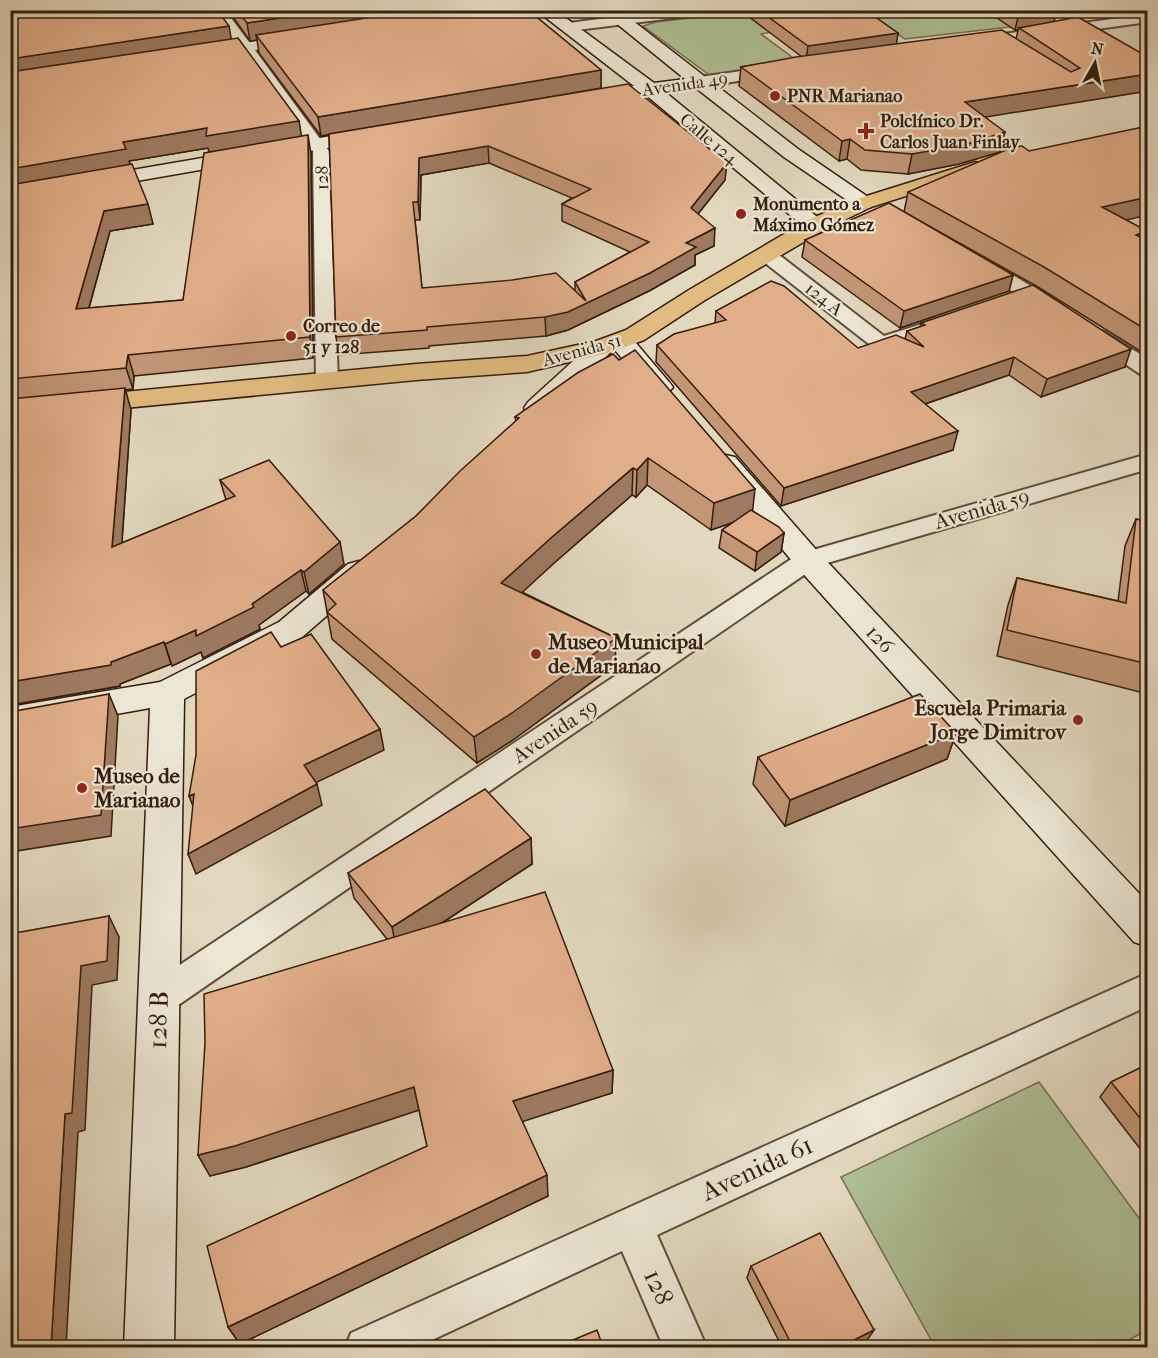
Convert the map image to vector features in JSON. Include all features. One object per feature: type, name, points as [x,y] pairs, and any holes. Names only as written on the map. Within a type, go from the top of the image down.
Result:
[{"type":"main road","name":"Avenida 51","points":[[10,411],[327,380],[527,364],[612,344],[635,335],[696,295],[816,225],[992,163]]},
{"type":"street","name":"128","points":[[218,10],[321,151],[327,380]]},
{"type":"street","name":"Calle 124","points":[[544,10],[649,88],[816,225]]},
{"type":"street","points":[[569,27],[615,15],[705,10]]},
{"type":"street","name":"Calle 124","points":[[615,15],[790,153],[876,205]]},
{"type":"street","points":[[1048,15],[1099,40]]},
{"type":"street","points":[[959,44],[1148,18]]},
{"type":"street","points":[[186,56],[315,36]]},
{"type":"street","name":"Avenida 49","points":[[571,101],[794,68]]},
{"type":"street","points":[[10,197],[387,132]]},
{"type":"street","points":[[962,253],[1030,293],[1148,369]]},
{"type":"street","name":"124 A","points":[[767,255],[881,344],[966,315]]},
{"type":"street","points":[[1009,300],[1030,293]]},
{"type":"street","points":[[516,428],[612,344],[673,402]]},
{"type":"street","name":"126","points":[[710,446],[808,561],[1148,930]]},
{"type":"street","name":"Avenida 59","points":[[158,999],[808,561],[1148,461]]},
{"type":"street","points":[[10,720],[167,693],[290,630],[377,555]]},
{"type":"street","name":"128 B","points":[[149,1347],[167,693]]},
{"type":"street","name":"Avenida 61","points":[[366,1347],[1148,989]]},
{"type":"street","name":"128","points":[[632,1226],[686,1347]]},
{"type":"green space","points":[[907,10],[1018,10],[1043,23],[905,39],[870,16]]},
{"type":"green space","points":[[751,11],[794,28],[761,34],[800,63],[720,76],[708,74],[643,26],[656,22]]},
{"type":"green space","points":[[1039,1082],[1147,1229],[1147,1330],[1116,1347],[935,1347],[841,1177]]},
{"type":"building","points":[[10,10],[217,10],[229,26],[10,59]]},
{"type":"building","points":[[237,10],[331,10],[247,23]]},
{"type":"building","points":[[418,10],[528,10],[601,70],[318,117],[256,35]]},
{"type":"building","points":[[759,10],[865,10],[898,33],[808,46]]},
{"type":"building","points":[[1009,10],[1056,10],[1057,11],[1018,17]]},
{"type":"building","points":[[1078,17],[1148,57],[1148,74],[965,102],[1005,132],[964,145],[912,154],[865,150],[850,139],[842,141],[741,67],[796,57],[1002,30],[1071,72],[1080,68],[1019,28]]},
{"type":"building","points":[[238,38],[299,121],[206,136],[207,128],[123,142],[126,149],[10,169],[10,72]]},
{"type":"building","points":[[628,84],[727,163],[691,208],[715,228],[686,243],[696,247],[650,273],[568,312],[545,317],[427,327],[427,330],[336,337],[329,134]],"holes":[[[488,146],[591,189],[562,204],[649,242],[575,282],[586,301],[556,273],[512,280],[422,288],[413,202],[418,202],[419,158]]]},
{"type":"building","points":[[1148,126],[1148,197],[1102,207],[1147,231],[1136,235],[1148,241],[1148,331],[1044,267],[908,192],[1013,147],[1022,146],[1029,151]]},
{"type":"building","points":[[308,135],[310,337],[128,355],[126,368],[10,379],[10,185],[132,164],[148,204],[104,211],[76,309],[183,300],[204,153]]},
{"type":"building","points":[[889,203],[1013,275],[904,311],[805,240]]},
{"type":"building","points":[[771,281],[784,286],[858,348],[896,335],[924,347],[907,331],[925,325],[921,323],[1033,285],[1131,349],[1047,379],[1014,357],[911,392],[958,431],[784,488],[657,345],[674,334],[726,320],[716,311]]},
{"type":"building","points":[[635,350],[755,489],[714,503],[648,458],[637,470],[633,468],[552,537],[501,583],[616,638],[512,713],[474,737],[327,612],[336,604],[323,590],[416,516],[459,472],[519,418],[515,417],[579,372],[613,354],[619,360]]},
{"type":"building","points":[[125,388],[112,547],[235,496],[220,480],[269,460],[340,542],[304,572],[301,570],[252,604],[254,607],[196,636],[196,630],[165,644],[164,642],[111,662],[111,665],[10,682],[10,399]]},
{"type":"building","points":[[751,510],[779,527],[784,533],[757,552],[722,530]]},
{"type":"building","points":[[1136,519],[1148,522],[1148,664],[1007,630],[1017,578],[1126,603]]},
{"type":"building","points":[[271,632],[281,647],[311,634],[380,729],[304,765],[317,784],[188,854],[194,794],[189,796],[196,755],[196,671]]},
{"type":"building","name":"Museo de Marianao","points":[[109,694],[101,815],[10,829],[10,712]]},
{"type":"building","points":[[920,694],[956,733],[790,800],[758,757]]},
{"type":"building","points":[[485,789],[531,838],[392,927],[348,873]]},
{"type":"building","points":[[545,892],[613,1070],[513,1101],[547,1175],[228,1327],[207,1246],[427,1146],[414,1087],[235,1146],[198,1155],[205,1043],[204,994]]},
{"type":"building","points":[[109,916],[107,961],[81,966],[72,1113],[65,1114],[51,1347],[10,1347],[10,934]]},
{"type":"building","points":[[1148,1064],[1148,1128],[1111,1082]]},
{"type":"building","points":[[820,1233],[874,1330],[840,1347],[793,1347],[751,1266]]},
{"type":"building","points":[[597,1330],[603,1347],[556,1347]]},
{"type":"place","name":"PNR Marianao","points":[[775,96]]},
{"type":"place","name":"Polclínico Dr. Carlos Juan Finlay","points":[[866,131]]},
{"type":"place","name":"Monumento a Máximo Gómez","points":[[741,214]]},
{"type":"place","name":"Correo de 51 y 128","points":[[291,336]]},
{"type":"place","name":"Museo Municipal de Marianao","points":[[536,654]]},
{"type":"place","name":"Escuela Primaria Jorge Dimitrov","points":[[1078,720]]},
{"type":"place","name":"Museo de Marianao","points":[[82,788]]}]
